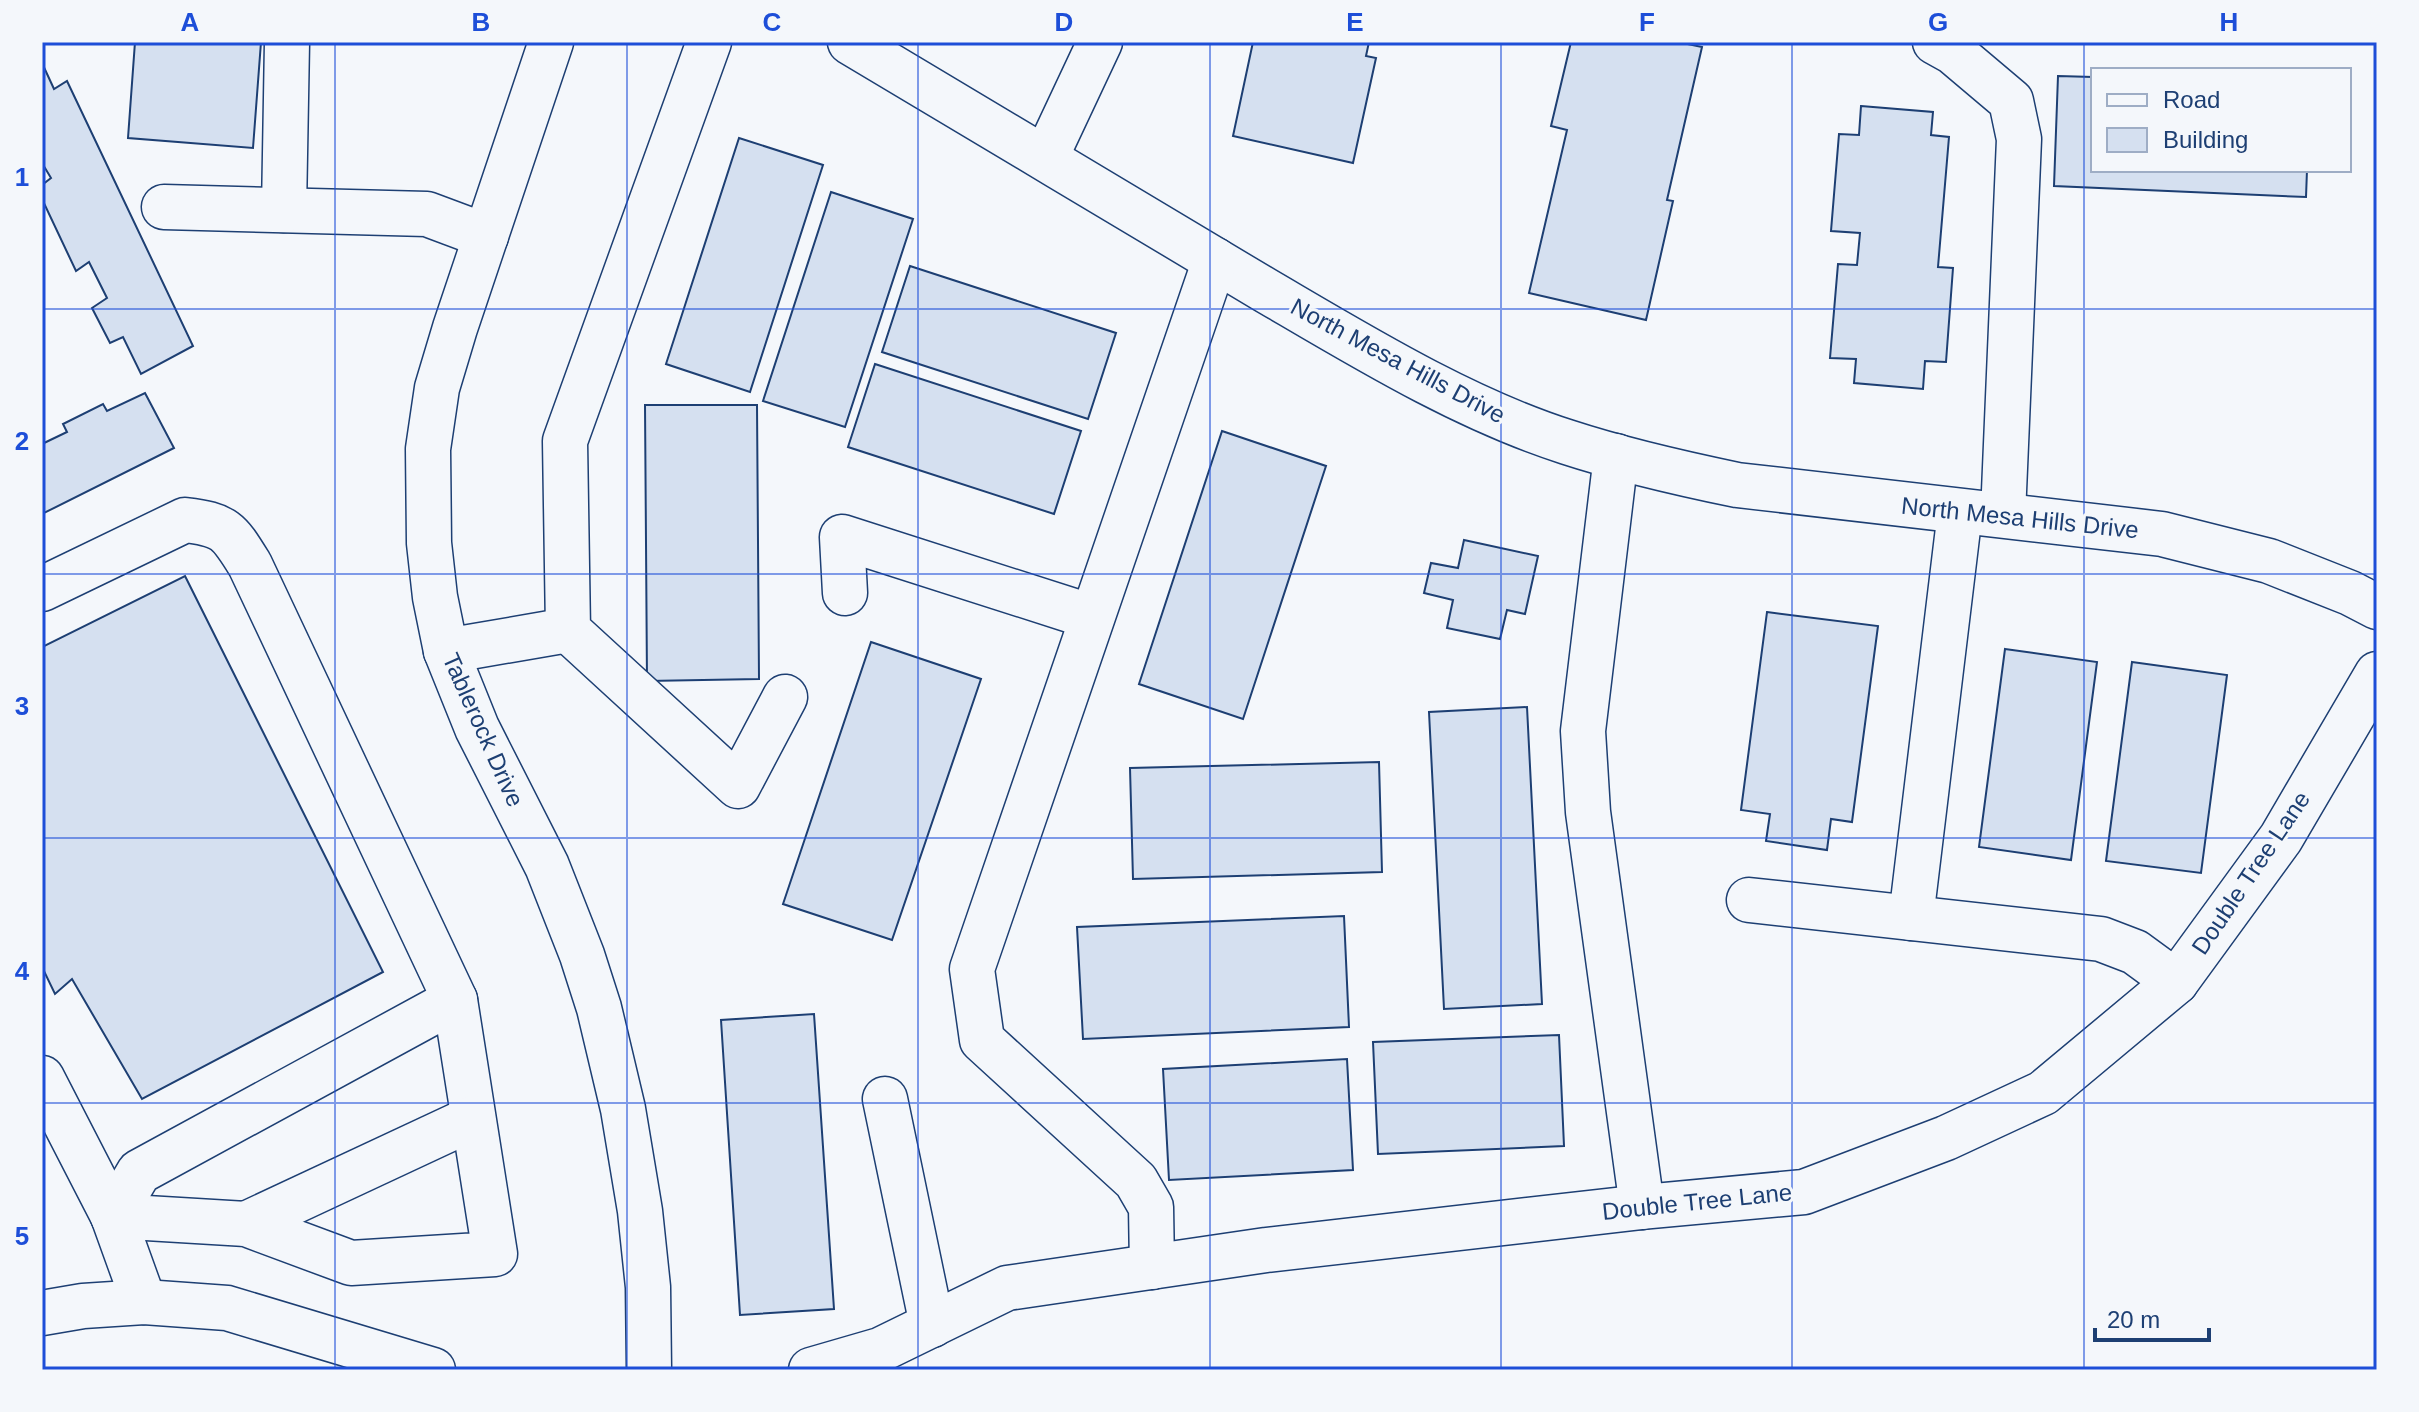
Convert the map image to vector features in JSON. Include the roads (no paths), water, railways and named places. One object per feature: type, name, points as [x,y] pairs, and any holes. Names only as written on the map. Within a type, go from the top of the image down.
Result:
[{"type":"street","points":[[284,210],[287,42]]},
{"type":"street","name":"Tablerock Drive","points":[[551,42],[437,388],[428,449],[429,543],[435,597],[446,651],[477,728],[547,866],[599,1008],[623,1109],[640,1211],[648,1287],[649,1370]]},
{"type":"street","points":[[709,42],[565,441],[568,630],[738,786],[785,697]]},
{"type":"street","name":"North Mesa Hills Drive","points":[[850,42],[1215,260],[1433,385],[1565,442],[1674,472],[1737,485],[2162,534],[2269,561],[2377,607]]},
{"type":"street","points":[[1046,157],[1100,42]]},
{"type":"street","points":[[1935,42],[1953,52],[2011,101],[2019,139],[2003,515]]},
{"type":"street","points":[[164,207],[427,214],[486,236]]},
{"type":"street","points":[[1152,1267],[1151,1207],[1136,1181],[982,1040],[972,969],[1215,260]]},
{"type":"street","points":[[1616,456],[1583,731],[1588,812],[1642,1207]]},
{"type":"street","points":[[1911,918],[1960,512]]},
{"type":"street","points":[[42,589],[185,520],[211,523],[233,537],[250,565],[455,1000],[495,1254],[351,1263],[246,1224],[113,1216]]},
{"type":"street","points":[[845,593],[842,537],[1092,617]]},
{"type":"street","points":[[446,651],[568,630]]},
{"type":"street","name":"Double Tree Lane","points":[[811,1370],[880,1350],[1007,1288],[1266,1250],[1642,1207],[1804,1192],[1946,1138],[2043,1093],[2176,982],[2281,838],[2377,674]]},
{"type":"street","points":[[1749,900],[2101,939],[2135,952],[2176,982]]},
{"type":"street","points":[[113,1216],[139,1172],[455,1000]]},
{"type":"street","points":[[42,1078],[113,1216],[144,1302]]},
{"type":"street","points":[[885,1099],[932,1325]]},
{"type":"street","points":[[246,1224],[473,1118]]},
{"type":"street","points":[[42,1313],[83,1306],[144,1302],[227,1308],[371,1361],[433,1370]]}]
